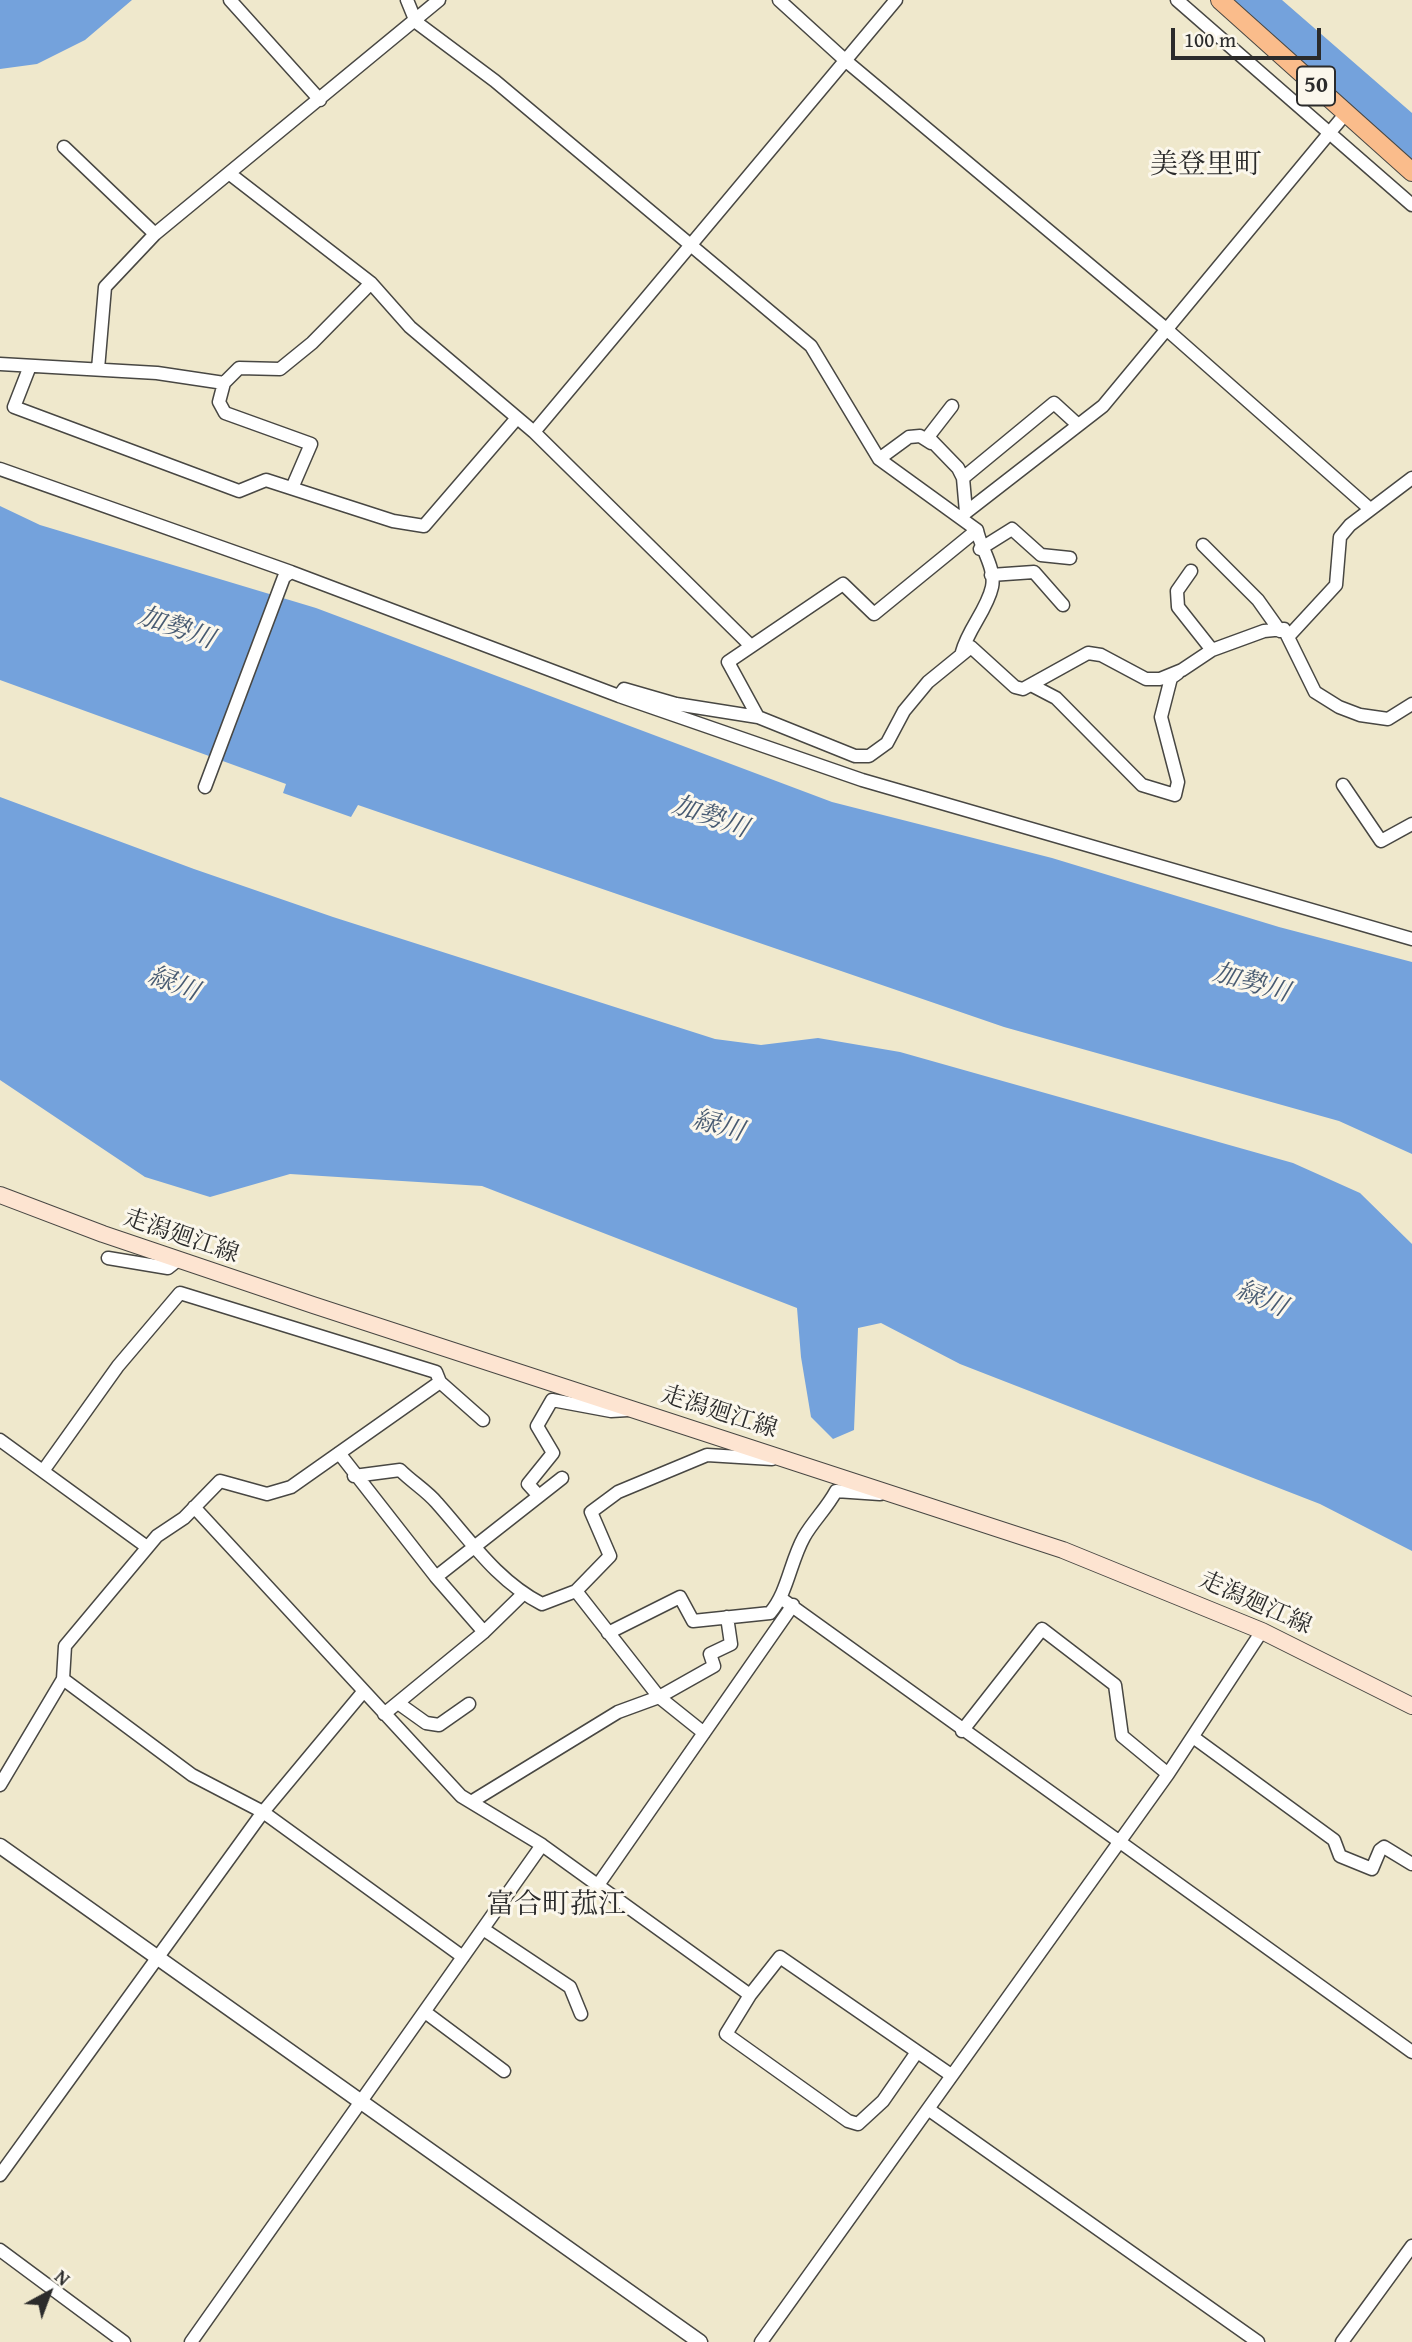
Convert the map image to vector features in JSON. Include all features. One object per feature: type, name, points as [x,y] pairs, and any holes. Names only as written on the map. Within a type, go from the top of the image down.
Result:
[{"type":"main road","name":"50","points":[[1220,0],[1412,172]]},
{"type":"main road","name":"走潟廻江線","points":[[0,1195],[178,1260],[1063,1550],[1262,1631],[1412,1706]]},
{"type":"street","points":[[230,0],[320,100]]},
{"type":"street","points":[[407,0],[416,22],[495,80],[811,346],[878,459],[963,514],[977,530],[980,549],[989,561],[993,586],[966,638],[962,652]]},
{"type":"street","points":[[98,369],[105,287],[155,234],[416,22],[439,0]]},
{"type":"street","points":[[779,0],[846,61],[1165,328],[1370,509]]},
{"type":"street","points":[[534,432],[896,0]]},
{"type":"street","points":[[1177,0],[1412,205]]},
{"type":"street","points":[[963,514],[1103,406],[1346,113]]},
{"type":"street","points":[[64,147],[155,234]]},
{"type":"street","points":[[230,174],[371,283],[410,327],[534,432],[750,645]]},
{"type":"street","points":[[292,488],[311,444],[225,413],[219,402],[224,383],[239,368],[280,369],[312,343],[371,283]]},
{"type":"street","points":[[0,364],[98,369],[224,383]]},
{"type":"street","points":[[30,366],[14,407],[239,491],[266,480],[393,521],[424,526],[517,418]]},
{"type":"street","points":[[963,478],[1054,404],[1077,424]]},
{"type":"street","points":[[931,443],[929,437],[952,406]]},
{"type":"street","points":[[878,459],[909,438],[919,436],[931,443],[958,468],[963,478],[963,514]]},
{"type":"street","points":[[0,469],[620,696],[862,780],[1412,939]]},
{"type":"street","points":[[1284,634],[1336,585],[1340,537],[1370,509],[1412,478]]},
{"type":"street","points":[[980,549],[1012,529],[1041,555],[1070,558]]},
{"type":"street","points":[[758,717],[728,662],[843,584],[874,614],[977,530]]},
{"type":"street","points":[[1203,545],[1258,600],[1284,634],[1315,692],[1339,707],[1360,715],[1388,719],[1412,704]]},
{"type":"street","points":[[991,575],[1034,572],[1046,556]]},
{"type":"street","points":[[1191,571],[1177,591],[1178,607],[1212,650]]},
{"type":"street","points":[[1034,572],[1063,605]]},
{"type":"street","points":[[205,787],[287,574]]},
{"type":"street","points":[[1033,686],[1056,698],[1142,785],[1175,795],[1178,782],[1161,717],[1171,678],[1212,650],[1264,631],[1284,634]]},
{"type":"street","points":[[620,696],[624,689],[676,704],[758,717],[855,756],[869,756],[887,743],[904,711],[928,682],[971,647],[1015,687],[1023,690],[1088,653],[1101,655],[1146,679],[1160,679],[1182,670]]},
{"type":"street","points":[[1343,785],[1381,841],[1412,824]]},
{"type":"street","points":[[108,1258],[168,1268],[178,1260]]},
{"type":"street","points":[[43,1471],[118,1366],[180,1293],[436,1372],[440,1382],[482,1420]]},
{"type":"street","points":[[0,1785],[63,1679],[65,1646],[147,1547],[220,1481],[267,1493],[291,1487],[440,1382]]},
{"type":"street","points":[[538,1495],[528,1484],[553,1453],[537,1426],[552,1400],[611,1411],[632,1409]]},
{"type":"street","points":[[0,1440],[147,1547]]},
{"type":"street","points":[[339,1454],[436,1577],[484,1632]]},
{"type":"street","points":[[355,1476],[400,1470],[435,1500],[474,1549],[523,1594],[542,1604],[576,1591],[610,1556],[591,1512],[618,1492],[707,1455],[791,1460]]},
{"type":"street","points":[[436,1577],[562,1478]]},
{"type":"street","points":[[598,1885],[704,1734],[787,1602],[785,1583],[805,1536],[836,1491],[898,1495]]},
{"type":"street","points":[[194,1507],[461,1796],[542,1845],[750,1995]]},
{"type":"street","points":[[576,1591],[659,1697],[704,1734]]},
{"type":"street","points":[[384,1714],[484,1632],[523,1594]]},
{"type":"street","points":[[608,1633],[680,1597],[693,1621],[770,1613],[787,1602]]},
{"type":"street","points":[[787,1602],[962,1731],[1412,2053]]},
{"type":"street","points":[[471,1802],[618,1712],[659,1697],[714,1666],[710,1654],[731,1644],[727,1617]]},
{"type":"street","points":[[962,1731],[1042,1629],[1115,1685],[1122,1736],[1168,1774]]},
{"type":"street","points":[[761,2342],[1168,1774],[1262,1631]]},
{"type":"street","points":[[63,1679],[192,1775],[263,1812],[464,1957]]},
{"type":"street","points":[[0,2175],[263,1812],[363,1692]]},
{"type":"street","points":[[398,1703],[426,1723],[439,1725],[469,1704]]},
{"type":"street","points":[[1193,1737],[1335,1840],[1340,1856],[1372,1870],[1380,1850],[1384,1847],[1412,1864]]},
{"type":"street","points":[[191,2342],[542,1845]]},
{"type":"street","points":[[0,1846],[700,2342]]},
{"type":"street","points":[[483,1929],[570,1987],[581,2014]]},
{"type":"street","points":[[917,2052],[868,2118],[858,2124],[848,2121],[729,2038],[728,2028],[779,1957],[917,2052],[951,2076]]},
{"type":"street","points":[[425,2012],[504,2071]]},
{"type":"street","points":[[928,2109],[1258,2342]]},
{"type":"street","points":[[1342,2342],[1412,2246]]},
{"type":"street","points":[[0,2250],[124,2342]]},
{"type":"water","points":[[0,0],[132,0],[85,40],[37,64],[0,69]]},
{"type":"water","points":[[1232,0],[1282,0],[1412,113],[1412,159]]},
{"type":"water","name":"加勢川","points":[[0,506],[40,525],[316,608],[832,802],[1052,858],[1279,927],[1412,962],[1412,1154],[1339,1121],[1004,1027],[358,805],[351,817],[283,793],[286,784],[0,680]]},
{"type":"water","name":"緑川","points":[[0,797],[333,917],[715,1039],[761,1045],[818,1038],[900,1052],[1293,1163],[1360,1193],[1412,1244],[1412,1551],[1320,1504],[960,1364],[881,1323],[858,1328],[854,1430],[833,1439],[811,1417],[801,1357],[797,1308],[482,1186],[290,1174],[210,1197],[145,1177],[0,1080]]},
{"type":"district","name":"美登里町","points":[[1206,166]]},
{"type":"district","name":"富合町菰江","points":[[556,1906]]}]
